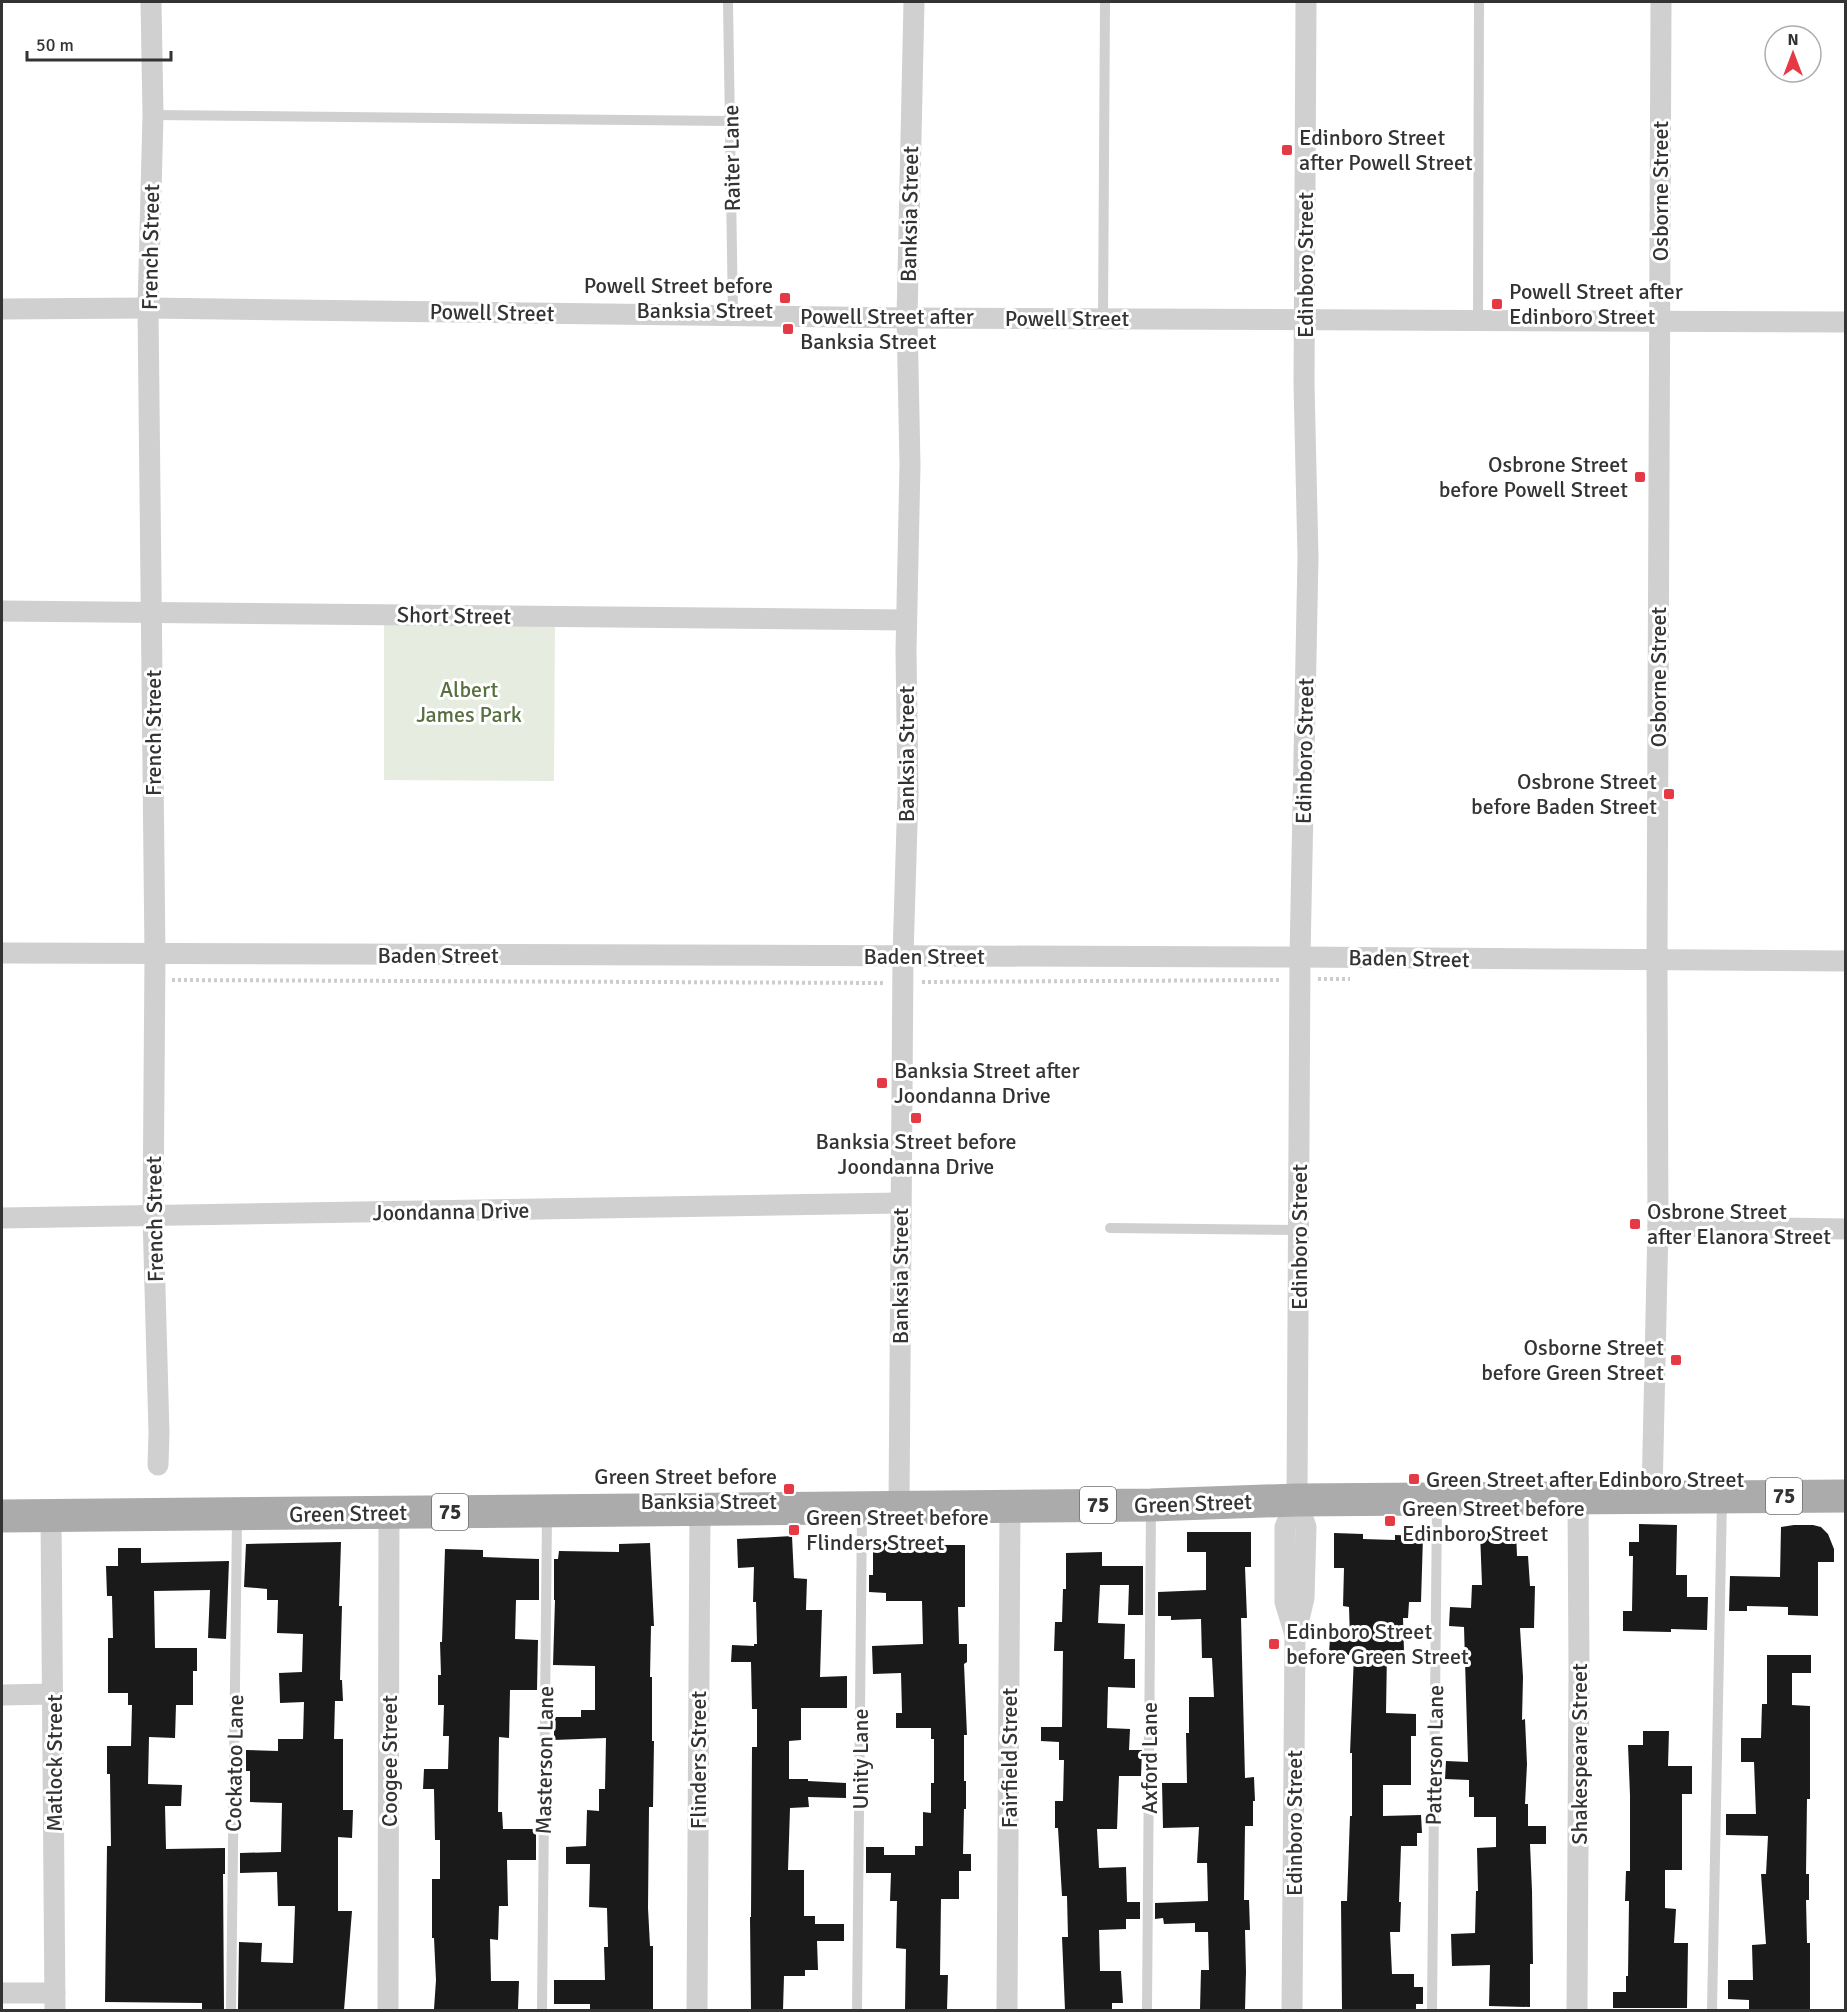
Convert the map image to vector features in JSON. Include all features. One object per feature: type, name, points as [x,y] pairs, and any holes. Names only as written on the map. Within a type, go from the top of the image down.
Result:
[{"type":"main road","name":"Green Street","points":[[2,1516],[1151,1505],[1297,1500],[1652,1496],[1845,1496]]},
{"type":"street","name":"French Street","points":[[151,2],[153,115],[148,308],[155,955],[153,1216],[158,1465]]},
{"type":"street","name":"Banksia Street","points":[[899,1507],[903,956],[908,792],[906,620],[910,465],[908,318],[914,2]]},
{"type":"street","name":"Edinboro Street","points":[[1293,2010],[1295,1636],[1285,1602],[1285,1527],[1297,1500],[1300,957],[1308,557],[1304,319],[1306,2]]},
{"type":"street","name":"Osborne Street","points":[[1652,1496],[1658,1226],[1661,2]]},
{"type":"street","name":"Powell Street","points":[[2,309],[148,308],[908,318],[1845,322]]},
{"type":"street","name":"Short Street","points":[[2,611],[906,620]]},
{"type":"street","name":"Baden Street","points":[[2,953],[1300,957],[1845,962]]},
{"type":"street","name":"Joondanna Drive","points":[[2,1218],[900,1203]]},
{"type":"street","points":[[1658,1226],[1845,1229]]},
{"type":"street","name":"Shakespeare Street","points":[[1576,2010],[1578,1497]]},
{"type":"street","name":"Fairfield Street","points":[[1007,2010],[1010,1506]]},
{"type":"street","name":"Flinders Street","points":[[697,2010],[700,1509]]},
{"type":"street","name":"Coogee Street","points":[[388,2010],[389,1512]]},
{"type":"street","name":"Matlock Street","points":[[51,1516],[55,2002]]},
{"type":"street","points":[[2,1695],[53,1694]]},
{"type":"street","points":[[2,1994],[55,2002]]},
{"type":"lane","name":"Raiter Lane","points":[[728,2],[733,315]]},
{"type":"lane","points":[[1103,318],[1105,2]]},
{"type":"lane","points":[[1478,320],[1479,2]]},
{"type":"lane","points":[[153,115],[730,121]]},
{"type":"lane","points":[[1110,1228],[1299,1230]]},
{"type":"lane","points":[[1712,2010],[1722,1496]]},
{"type":"lane","name":"Patterson Lane","points":[[1432,2010],[1437,1500]]},
{"type":"lane","name":"Axford Lane","points":[[1147,2010],[1151,1505]]},
{"type":"lane","name":"Unity Lane","points":[[857,2010],[862,1508]]},
{"type":"lane","name":"Masterson Lane","points":[[542,2010],[547,1510]]},
{"type":"lane","name":"Cockatoo Lane","points":[[231,2010],[237,1515]]},
{"type":"green space","name":"Albert James Park","points":[[384,623],[555,624],[554,781],[384,780]]},
{"type":"building","points":[[1639,1524],[1677,1525],[1676,1575],[1687,1575],[1687,1597],[1708,1597],[1707,1630],[1623,1631],[1623,1611],[1632,1611],[1633,1556],[1629,1556],[1629,1542],[1639,1542]]},
{"type":"building","points":[[1794,1525],[1821,1527],[1828,1534],[1834,1549],[1834,1562],[1818,1562],[1818,1616],[1788,1615],[1788,1607],[1747,1606],[1747,1611],[1729,1611],[1730,1576],[1780,1577],[1781,1527]]},
{"type":"building","points":[[1516,1531],[1517,1556],[1528,1556],[1530,1586],[1535,1586],[1534,1628],[1520,1628],[1523,1677],[1522,1720],[1525,1719],[1527,1764],[1525,1804],[1528,1804],[1528,1826],[1546,1826],[1546,1844],[1530,1844],[1533,1964],[1530,1964],[1530,2007],[1489,2006],[1490,1965],[1452,1966],[1451,1934],[1475,1933],[1476,1891],[1478,1891],[1477,1848],[1496,1847],[1496,1817],[1474,1817],[1474,1797],[1469,1797],[1469,1780],[1445,1779],[1446,1761],[1468,1762],[1464,1627],[1449,1626],[1450,1607],[1471,1608],[1472,1585],[1482,1585],[1480,1532]]},
{"type":"building","points":[[1187,1532],[1251,1532],[1251,1567],[1245,1567],[1247,1618],[1241,1618],[1245,1778],[1254,1777],[1255,1801],[1253,1801],[1253,1826],[1245,1826],[1244,1900],[1249,1900],[1250,1930],[1245,1930],[1245,2010],[1200,2010],[1201,1970],[1209,1970],[1208,1932],[1195,1932],[1195,1923],[1164,1924],[1163,1918],[1155,1919],[1155,1903],[1208,1901],[1207,1863],[1197,1863],[1199,1827],[1163,1828],[1162,1783],[1187,1783],[1186,1733],[1189,1733],[1189,1697],[1214,1697],[1212,1658],[1202,1658],[1201,1619],[1171,1620],[1171,1616],[1158,1616],[1158,1592],[1206,1590],[1206,1552],[1187,1552]]},
{"type":"building","points":[[1334,1533],[1363,1534],[1363,1539],[1395,1540],[1395,1535],[1423,1536],[1421,1602],[1409,1602],[1408,1618],[1403,1618],[1404,1651],[1387,1651],[1386,1713],[1416,1714],[1416,1736],[1411,1736],[1411,1785],[1383,1785],[1383,1816],[1421,1815],[1422,1833],[1417,1833],[1417,1846],[1401,1846],[1400,1932],[1390,1932],[1392,1974],[1414,1974],[1414,1987],[1423,1987],[1423,2004],[1416,2004],[1416,2010],[1342,2010],[1341,1901],[1347,1901],[1350,1816],[1352,1816],[1352,1753],[1350,1753],[1354,1655],[1329,1654],[1330,1638],[1350,1639],[1349,1607],[1343,1606],[1344,1568],[1334,1568]]},
{"type":"building","points":[[792,1536],[794,1578],[807,1579],[806,1610],[822,1610],[820,1677],[847,1676],[847,1708],[801,1708],[801,1740],[789,1741],[789,1779],[846,1783],[846,1798],[808,1797],[809,1807],[790,1808],[788,1870],[804,1870],[804,1916],[815,1916],[815,1924],[844,1924],[844,1941],[817,1941],[818,1970],[805,1970],[805,1976],[784,1976],[783,2010],[751,2010],[752,1747],[757,1747],[757,1709],[752,1709],[751,1662],[731,1662],[732,1645],[754,1646],[757,1644],[756,1602],[753,1602],[754,1567],[738,1568],[737,1539]]},
{"type":"building","points":[[873,1541],[915,1541],[915,1545],[965,1545],[965,1607],[958,1607],[959,1644],[967,1644],[967,1662],[964,1664],[967,1735],[964,1735],[966,1809],[964,1809],[963,1854],[971,1854],[971,1871],[959,1871],[959,1899],[941,1899],[940,1975],[948,1975],[947,2010],[905,2010],[906,1949],[896,1948],[897,1901],[890,1901],[891,1873],[866,1873],[866,1847],[884,1847],[884,1855],[915,1855],[915,1846],[923,1846],[923,1812],[931,1813],[931,1783],[934,1783],[934,1739],[931,1739],[931,1728],[896,1728],[896,1713],[902,1713],[901,1673],[873,1674],[872,1646],[923,1644],[922,1601],[886,1601],[886,1593],[869,1592],[869,1575],[873,1575]]},
{"type":"building","points":[[341,1542],[339,1606],[342,1606],[340,1680],[342,1680],[343,1701],[335,1701],[334,1739],[343,1739],[343,1810],[353,1810],[352,1838],[338,1837],[338,1911],[352,1911],[344,2010],[238,2010],[239,1942],[262,1943],[261,1962],[293,1963],[295,1906],[278,1906],[277,1872],[240,1873],[240,1853],[281,1852],[282,1803],[250,1802],[250,1771],[246,1771],[246,1750],[278,1751],[278,1739],[303,1739],[304,1702],[280,1703],[279,1673],[302,1672],[303,1634],[277,1633],[278,1600],[267,1600],[267,1589],[244,1587],[246,1544]]},
{"type":"building","points":[[650,1543],[654,1626],[651,1626],[650,1677],[652,1677],[652,1741],[654,1741],[653,1807],[649,1807],[648,1908],[650,1946],[653,1946],[653,2010],[590,2010],[590,2004],[554,2004],[554,1980],[605,1980],[604,1947],[608,1947],[607,1908],[589,1907],[590,1864],[566,1864],[566,1847],[586,1846],[587,1810],[599,1811],[599,1789],[605,1789],[606,1738],[554,1740],[554,1717],[581,1717],[581,1710],[595,1710],[595,1666],[553,1665],[554,1559],[558,1559],[559,1551],[619,1552],[619,1544]]},
{"type":"building","points":[[118,1548],[141,1548],[141,1563],[229,1561],[226,1639],[208,1638],[210,1590],[154,1591],[155,1648],[197,1648],[197,1671],[193,1671],[193,1705],[176,1705],[175,1738],[149,1737],[148,1784],[182,1785],[181,1806],[165,1806],[166,1849],[225,1848],[225,1874],[223,1874],[224,2010],[202,2010],[202,2003],[105,2002],[107,1846],[111,1846],[110,1774],[107,1774],[107,1746],[131,1746],[132,1705],[128,1705],[128,1693],[108,1693],[108,1638],[113,1638],[112,1596],[107,1596],[106,1566],[118,1566]]},
{"type":"building","points":[[445,1549],[483,1550],[483,1557],[539,1559],[539,1600],[516,1600],[515,1639],[538,1640],[537,1690],[510,1690],[509,1738],[499,1737],[498,1812],[502,1812],[503,1829],[536,1829],[536,1860],[507,1860],[508,1906],[499,1906],[498,1940],[490,1939],[491,1981],[519,1981],[518,2009],[434,2009],[436,1980],[434,1938],[432,1938],[432,1879],[440,1879],[440,1840],[435,1840],[434,1789],[423,1789],[424,1769],[448,1769],[449,1736],[443,1736],[444,1705],[438,1705]]},
{"type":"building","points":[[1102,1552],[1102,1566],[1143,1566],[1143,1615],[1128,1615],[1129,1585],[1100,1585],[1098,1623],[1125,1624],[1124,1659],[1135,1659],[1135,1688],[1108,1687],[1107,1728],[1130,1729],[1129,1750],[1142,1750],[1141,1776],[1119,1776],[1117,1829],[1097,1829],[1099,1868],[1126,1867],[1127,1902],[1140,1902],[1140,1919],[1126,1919],[1126,1929],[1099,1930],[1100,1971],[1121,1971],[1123,2003],[1112,2003],[1112,2010],[1065,2010],[1062,1937],[1068,1937],[1067,1896],[1062,1896],[1058,1828],[1055,1828],[1055,1801],[1063,1801],[1064,1760],[1059,1760],[1059,1742],[1041,1741],[1041,1727],[1062,1727],[1063,1651],[1054,1651],[1055,1622],[1062,1622],[1063,1589],[1066,1589],[1066,1553]]},
{"type":"building","points":[[1767,1655],[1811,1655],[1811,1673],[1792,1673],[1792,1705],[1810,1706],[1810,1799],[1807,1799],[1806,1874],[1809,1874],[1809,1900],[1806,1900],[1807,1943],[1810,1943],[1810,2010],[1749,2009],[1749,2000],[1728,1999],[1728,1980],[1753,1980],[1752,1945],[1766,1944],[1761,1874],[1766,1874],[1768,1836],[1726,1835],[1726,1814],[1756,1814],[1754,1762],[1741,1762],[1741,1738],[1761,1738],[1762,1704],[1767,1704]]},
{"type":"building","points":[[1643,1731],[1669,1731],[1668,1766],[1692,1766],[1692,1794],[1682,1794],[1682,1870],[1665,1870],[1665,1908],[1676,1909],[1674,1943],[1688,1943],[1687,2008],[1613,2008],[1613,1992],[1626,1992],[1626,1976],[1628,1976],[1629,1901],[1625,1901],[1626,1871],[1630,1871],[1628,1745],[1643,1745]]},
{"type":"place","name":"Edinboro Street after Powell Street","points":[[1287,150]]},
{"type":"place","name":"Powell Street before Banksia Street","points":[[785,298]]},
{"type":"place","name":"Powell Street after Edinboro Street","points":[[1497,304]]},
{"type":"place","name":"Powell Street after Banksia Street","points":[[788,329]]},
{"type":"place","name":"Osbrone Street before Powell Street","points":[[1640,477]]},
{"type":"place","name":"Osbrone Street before Baden Street","points":[[1669,794]]},
{"type":"place","name":"Banksia Street after Joondanna Drive","points":[[882,1083]]},
{"type":"place","name":"Banksia Street before Joondanna Drive","points":[[916,1118]]},
{"type":"place","name":"Osbrone Street after Elanora Street","points":[[1635,1224]]},
{"type":"place","name":"Osborne Street before Green Street","points":[[1676,1360]]},
{"type":"place","name":"Green Street after Edinboro Street","points":[[1414,1479]]},
{"type":"place","name":"Green Street before Banksia Street","points":[[789,1489]]},
{"type":"place","name":"Green Street before Edinboro Street","points":[[1390,1521]]},
{"type":"place","name":"Green Street before Flinders Street","points":[[794,1530]]},
{"type":"place","name":"Edinboro Street before Green Street","points":[[1274,1644]]}]
